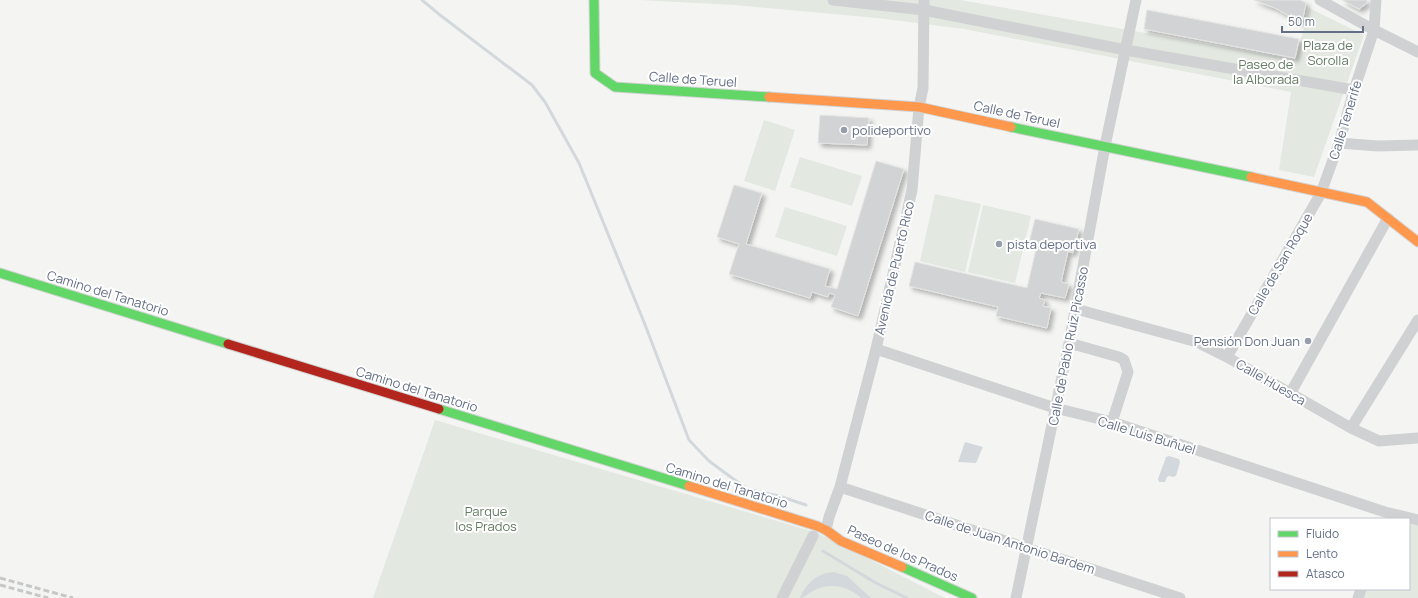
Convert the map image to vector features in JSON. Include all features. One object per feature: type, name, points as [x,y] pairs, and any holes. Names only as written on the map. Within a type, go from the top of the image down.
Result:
[{"type":"street","name":"Calle de Teruel","points":[[594,0],[594,60],[596,73],[615,87],[919,107],[1367,202],[1418,242]]},
{"type":"street","points":[[833,0],[924,5],[1126,50],[1354,90]]},
{"type":"street","name":"Calle de Pablo Ruiz Picasso","points":[[1016,598],[1076,309],[1106,146],[1136,0]]},
{"type":"street","points":[[1320,0],[1418,52]]},
{"type":"street","name":"Calle Tenerife","points":[[1321,193],[1339,143],[1354,90],[1374,30],[1376,0]]},
{"type":"street","name":"Avenida de Puerto Rico","points":[[826,530],[840,487],[876,349],[912,190],[922,88],[924,5]]},
{"type":"street","points":[[1339,143],[1378,146],[1418,145]]},
{"type":"street","name":"Calle de San Roque","points":[[1227,357],[1321,193]]},
{"type":"street","points":[[1290,394],[1388,218]]},
{"type":"street","name":"Camino del Tanatorio","points":[[0,273],[826,530]]},
{"type":"street","name":"Calle Huesca","points":[[1076,309],[1197,342],[1227,357],[1351,428],[1379,441],[1418,438]]},
{"type":"street","points":[[1351,428],[1418,320]]},
{"type":"street","points":[[1069,343],[1124,360],[1128,372],[1112,422]]},
{"type":"street","name":"Calle Luis Buñuel","points":[[876,349],[1055,408],[1112,422],[1384,516],[1401,518]]},
{"type":"street","name":"Calle de Juan Antonio Bardem","points":[[840,487],[1180,598]]},
{"type":"street","name":"Paseo de los Prados","points":[[826,530],[841,541],[972,598]]},
{"type":"street","points":[[782,598],[813,536]]},
{"type":"green space","name":"Paseo de la Alborada","points":[[638,0],[961,0],[1296,60],[1309,8],[1364,35],[1314,177],[1279,170],[1291,92],[964,29],[877,18],[735,5]]},
{"type":"green space","points":[[764,120],[795,130],[775,191],[744,181]]},
{"type":"green space","points":[[800,157],[862,176],[852,206],[790,187]]},
{"type":"green space","name":"pista deportiva","points":[[935,194],[981,204],[965,272],[920,261]]},
{"type":"green space","name":"pista deportiva","points":[[983,205],[1031,216],[1015,283],[968,272]]},
{"type":"green space","points":[[785,207],[847,226],[837,256],[775,237]]},
{"type":"green space","name":"Parque los Prados","points":[[435,420],[818,533],[945,598],[373,598]]},
{"type":"green space","points":[[1410,522],[1418,524],[1418,598],[1361,598],[1364,590],[1410,590]]},
{"type":"shaded area","points":[[965,442],[983,447],[976,463],[958,462]]},
{"type":"shaded area","points":[[1169,456],[1179,459],[1180,462],[1176,476],[1169,476],[1165,482],[1159,482],[1158,479],[1166,457]]},
{"type":"shaded area","points":[[834,572],[847,576],[871,598],[861,598],[850,590],[837,586],[831,586],[817,589],[800,598],[809,583],[817,577]]},
{"type":"building","points":[[1254,0],[1300,0],[1306,3],[1302,23],[1275,8]]},
{"type":"building","points":[[1342,0],[1367,0],[1367,3],[1359,9]]},
{"type":"building","points":[[1147,10],[1299,39],[1295,58],[1144,29]]},
{"type":"building","name":"polideportivo","points":[[820,115],[869,118],[867,145],[818,143]]},
{"type":"building","points":[[876,161],[904,169],[858,316],[831,307],[835,295],[829,293],[828,297],[812,292],[810,298],[729,274],[739,244],[717,237],[734,185],[762,193],[746,244],[830,269],[825,286],[837,289]]},
{"type":"building","points":[[1035,219],[1079,229],[1073,253],[1068,251],[1061,282],[1069,284],[1065,298],[1041,293],[1039,298],[1045,300],[1043,306],[1051,308],[1047,328],[996,316],[998,307],[909,286],[915,262],[1027,288],[1037,245],[1029,243]]},
{"type":"waterway","points":[[422,0],[532,85],[545,102],[579,163],[644,322],[689,440],[709,461],[747,489],[779,496],[806,505]]},
{"type":"waterway","points":[[823,551],[876,583],[907,598]]},
{"type":"railway","points":[[0,578],[73,598]]},
{"type":"railway","points":[[0,585],[48,598]]},
{"type":"traffic: fast","points":[[594,0],[595,73],[615,87],[769,97]]},
{"type":"traffic: fast","points":[[1011,127],[1251,177]]},
{"type":"traffic: fast","points":[[0,273],[228,344]]},
{"type":"traffic: fast","points":[[439,409],[689,486]]},
{"type":"traffic: fast","points":[[902,567],[972,598]]},
{"type":"traffic: slow","points":[[769,97],[919,107],[1011,127]]},
{"type":"traffic: slow","points":[[1251,177],[1367,202],[1418,242]]},
{"type":"traffic: slow","points":[[689,486],[817,526],[826,530],[841,541],[902,567]]},
{"type":"traffic: jam","points":[[228,344],[439,409]]},
{"type":"place","name":"polideportivo","points":[[844,130]]},
{"type":"place","name":"pista deportiva","points":[[999,244]]},
{"type":"place","name":"Pensión Don Juan","points":[[1308,341]]},
{"type":"park label","name":"Plaza de Sorolla","points":[[1328,52]]}]
